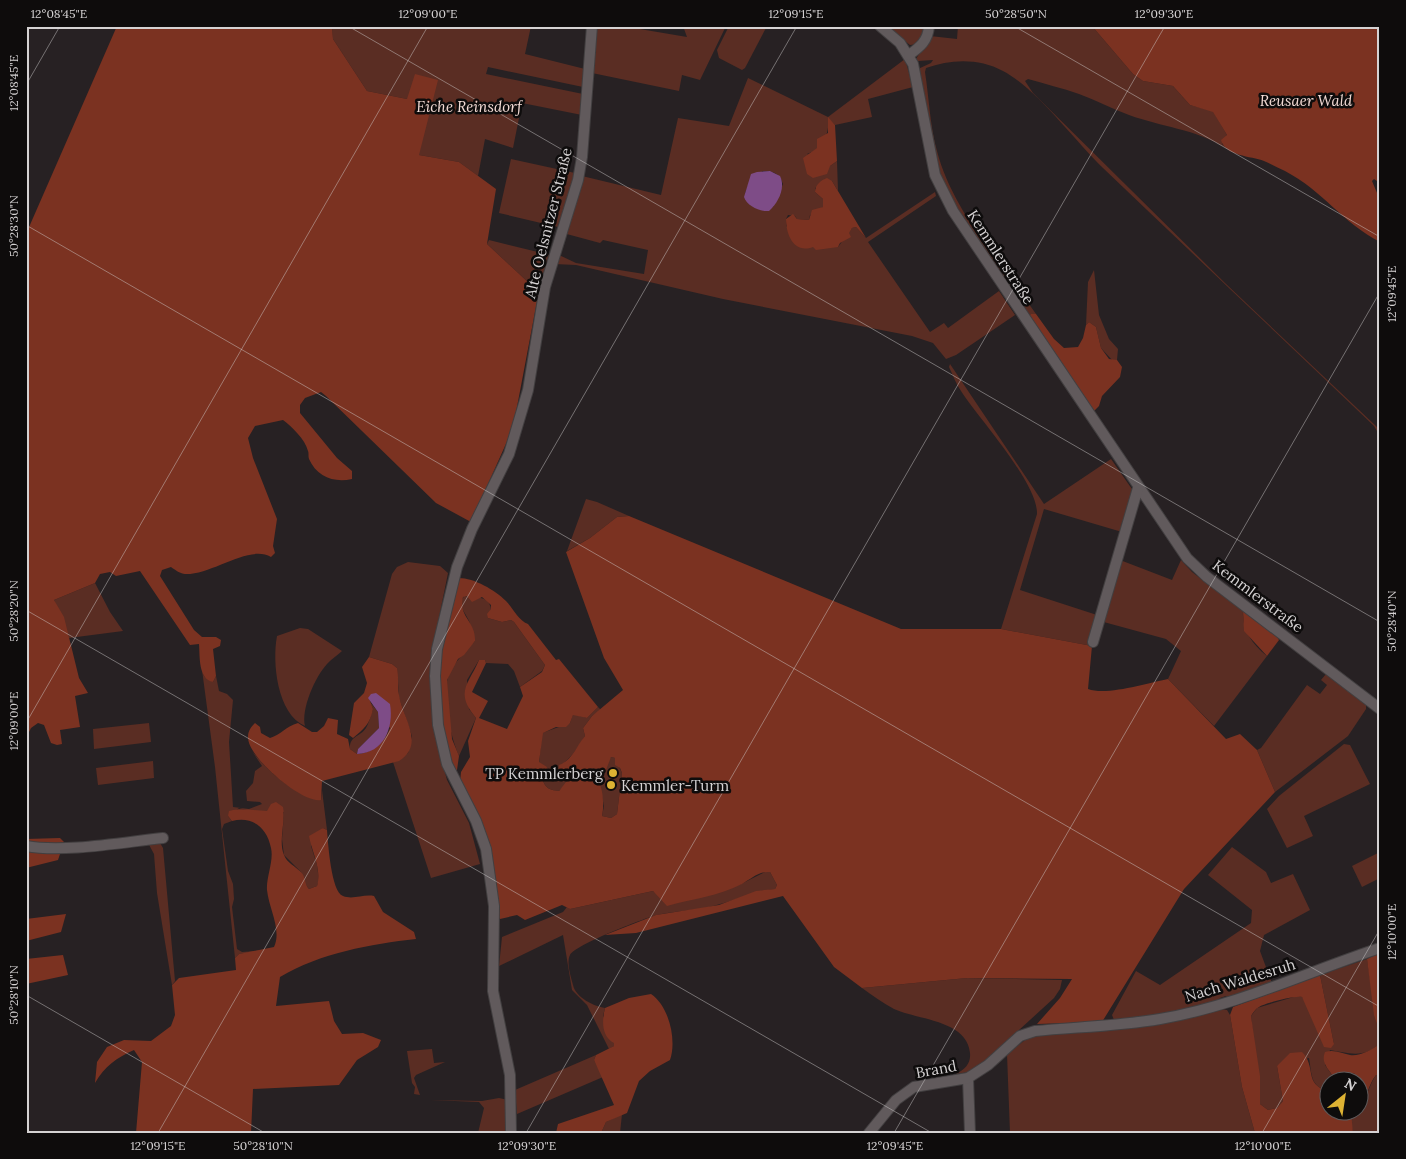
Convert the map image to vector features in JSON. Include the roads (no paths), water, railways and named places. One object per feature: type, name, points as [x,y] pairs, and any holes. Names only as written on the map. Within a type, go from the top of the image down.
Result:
[{"type":"street","name":"Alte Oelsnitzer Straße","points":[[511,1133],[510,1075],[494,991],[494,906],[486,849],[468,804],[448,764],[438,725],[435,701],[437,650],[447,604],[462,551],[484,508],[517,432],[532,367],[545,287],[578,180],[582,156],[592,26]]},
{"type":"street","name":"Kemmlerstraße","points":[[880,26],[900,43],[909,55],[915,74],[932,160],[944,194],[1015,306],[1187,558],[1206,577],[1380,709]]},
{"type":"street","points":[[909,55],[920,48],[928,36],[929,26]]},
{"type":"street","points":[[1093,642],[1138,488]]},
{"type":"street","points":[[26,846],[38,848],[163,838]]},
{"type":"street","name":"Nach Waldesruh","points":[[1020,1036],[1035,1031],[1160,1019],[1238,999],[1380,948]]},
{"type":"street","name":"Brand","points":[[869,1133],[896,1100],[914,1087],[968,1078],[988,1065],[1020,1036]]},
{"type":"street","name":"Brand","points":[[968,1078],[970,1133]]},
{"type":"place","name":"TP Kemmlerberg","points":[[613,773]]},
{"type":"place","name":"Kemmler-Turm","points":[[611,785]]},
{"type":"park label","name":"Reusaer Wald","points":[[1306,100]]},
{"type":"park label","name":"Eiche Reinsdorf","points":[[469,106]]}]
